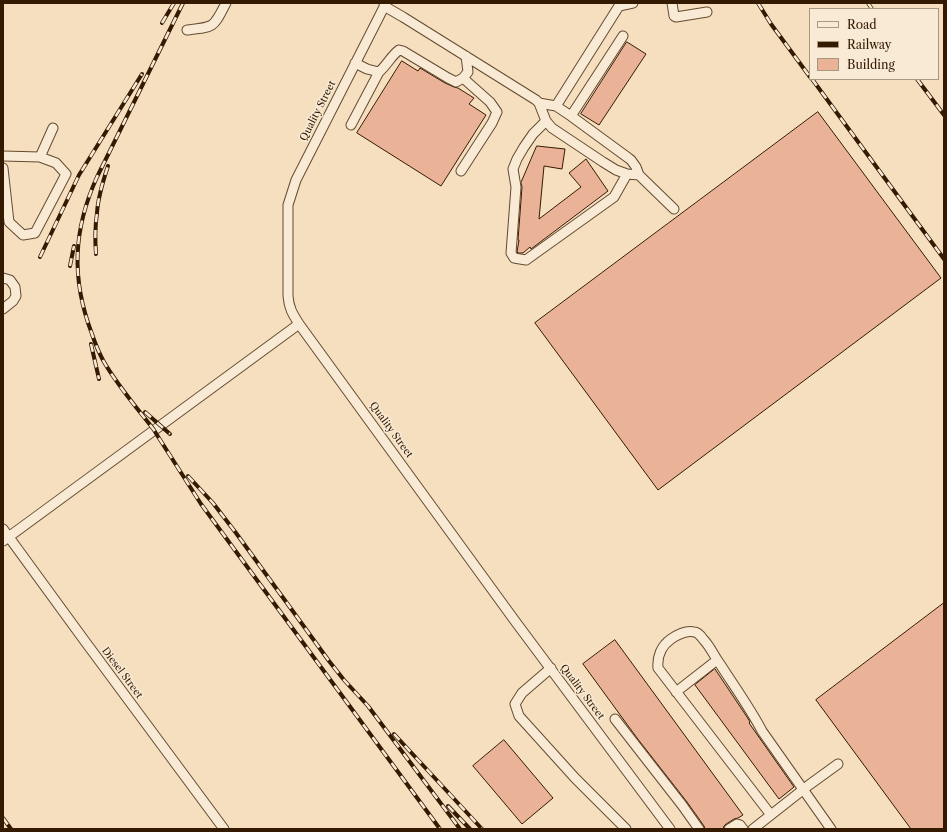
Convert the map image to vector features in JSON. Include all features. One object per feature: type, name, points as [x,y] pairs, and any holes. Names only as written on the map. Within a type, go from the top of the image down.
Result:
[{"type":"street","points":[[187,30],[212,25],[216,22],[226,3]]},
{"type":"street","points":[[556,106],[619,6],[633,3]]},
{"type":"street","points":[[672,3],[674,16],[676,17],[707,12]]},
{"type":"street","points":[[385,5],[536,100],[539,103],[546,121],[552,128],[616,170],[627,174],[639,175]]},
{"type":"street","name":"Quality Street","points":[[385,5],[354,63],[296,180],[288,205],[289,306],[292,314],[299,324],[670,829]]},
{"type":"street","points":[[571,116],[623,36]]},
{"type":"street","points":[[351,125],[379,72],[398,50],[404,51],[456,82],[463,78],[468,72],[466,56]]},
{"type":"street","points":[[354,63],[379,72]]},
{"type":"street","points":[[461,172],[492,123],[497,112],[490,102],[463,78]]},
{"type":"street","points":[[539,103],[556,106],[627,156],[636,167],[639,175],[674,209]]},
{"type":"street","points":[[546,121],[533,134],[524,147],[516,159],[513,169],[516,187],[511,253],[514,258],[526,260],[614,197],[627,174]]},
{"type":"street","points":[[40,157],[53,128]]},
{"type":"street","points":[[3,156],[40,157],[56,163],[66,174],[35,233],[23,235],[9,222],[3,168]]},
{"type":"street","points":[[3,278],[10,280],[15,287],[16,296],[13,301],[3,309]]},
{"type":"street","points":[[6,539],[299,324]]},
{"type":"street","name":"Diesel Street","points":[[3,529],[6,539],[84,640],[224,829]]},
{"type":"street","points":[[771,815],[658,668],[657,663],[660,652],[665,644],[680,634],[694,632],[703,638],[707,643],[762,731],[831,829]]},
{"type":"street","points":[[676,692],[717,660]]},
{"type":"street","points":[[551,668],[522,693],[516,704],[519,716],[575,778],[626,829]]},
{"type":"street","points":[[615,719],[699,829]]},
{"type":"street","points":[[753,829],[764,826],[771,815],[838,764]]},
{"type":"street","points":[[729,829],[737,824],[743,829]]},
{"type":"building","points":[[627,42],[646,54],[599,125],[581,114]]},
{"type":"building","points":[[402,61],[418,71],[420,68],[474,98],[469,104],[486,115],[441,186],[357,133]]},
{"type":"building","points":[[818,112],[941,278],[658,490],[535,323]]},
{"type":"building","points":[[537,146],[565,149],[562,169],[544,166],[539,219],[581,187],[569,173],[586,159],[608,191],[531,249],[530,247],[523,253],[518,253],[521,183]]},
{"type":"building","points":[[944,603],[944,829],[911,829],[816,700]]},
{"type":"building","points":[[615,640],[743,815],[726,824],[723,829],[705,829],[687,802],[637,738],[583,664]]},
{"type":"building","points":[[715,669],[747,717],[750,722],[749,723],[794,787],[779,799],[695,685]]},
{"type":"building","points":[[504,740],[553,798],[522,824],[473,766]]},
{"type":"railway","points":[[162,23],[174,3]]},
{"type":"railway","points":[[183,3],[97,177],[83,216],[79,235],[78,274],[85,314],[99,352],[115,380],[154,430],[201,504],[440,829]]},
{"type":"railway","points":[[758,3],[771,24],[809,76]]},
{"type":"railway","points":[[868,3],[871,8]]},
{"type":"railway","points":[[40,257],[79,175],[142,74]]},
{"type":"railway","points":[[813,80],[944,259]]},
{"type":"railway","points":[[918,80],[944,115]]},
{"type":"railway","points":[[96,254],[95,239],[98,207],[101,189],[108,166]]},
{"type":"railway","points":[[70,266],[74,246]]},
{"type":"railway","points":[[91,344],[99,379]]},
{"type":"railway","points":[[145,412],[170,434]]},
{"type":"railway","points":[[188,476],[213,503],[329,661],[368,706],[460,829]]},
{"type":"railway","points":[[394,734],[482,829]]},
{"type":"railway","points":[[448,806],[470,829]]},
{"type":"railway","points":[[3,818],[11,829]]}]
